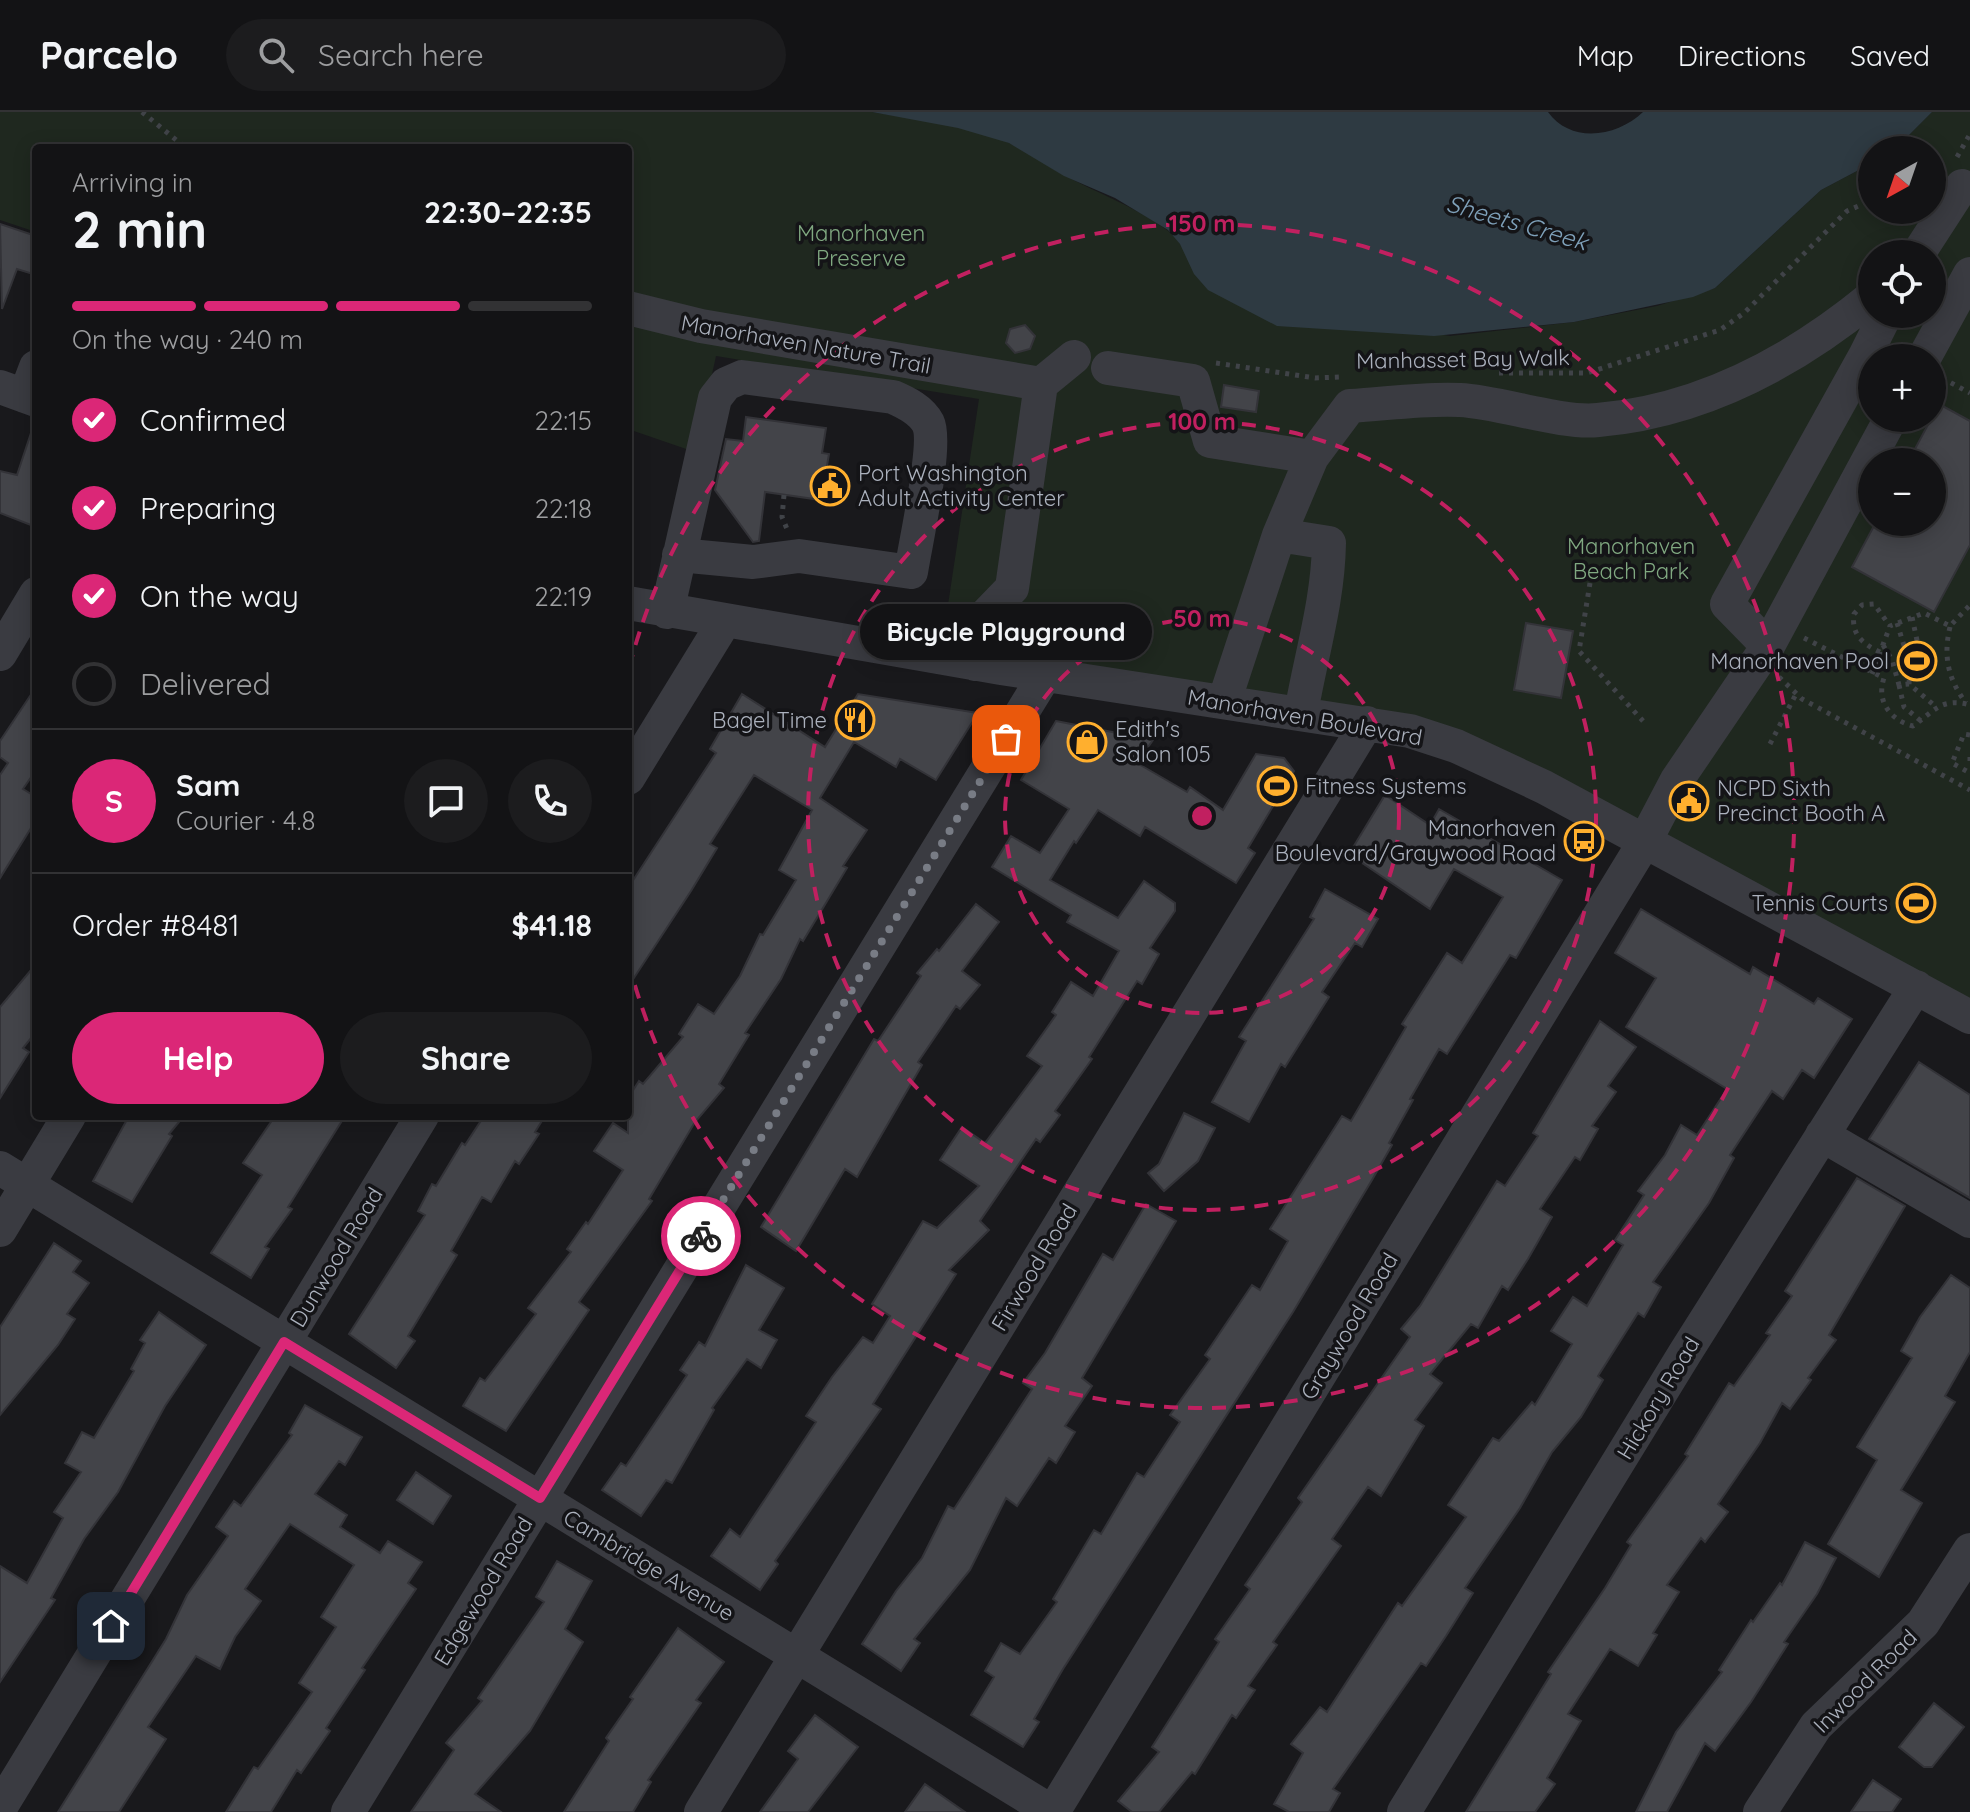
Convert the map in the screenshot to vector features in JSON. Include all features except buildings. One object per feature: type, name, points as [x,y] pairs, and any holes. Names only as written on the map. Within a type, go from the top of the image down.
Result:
[{"type":"street","points":[[1927,240],[1962,186]]},
{"type":"street","points":[[1941,344],[1970,274]]},
{"type":"street","points":[[1224,702],[1279,535],[1312,457],[1350,406],[1459,400],[1596,421],[1677,405],[1734,387],[1791,355],[1858,307]]},
{"type":"street","name":"Manorhaven Nature Trail","points":[[632,309],[701,326],[1041,384]]},
{"type":"street","points":[[975,664],[982,619],[1012,588],[1041,384],[1074,357]]},
{"type":"street","points":[[1108,368],[1193,381],[1210,441],[1312,457]]},
{"type":"street","points":[[1776,647],[1727,604],[1858,375]]},
{"type":"street","points":[[667,612],[679,555],[715,398],[726,384],[742,377],[893,397],[913,407],[930,427],[930,448],[911,572],[799,556],[753,562],[679,555]]},
{"type":"street","name":"Graywood Road","points":[[1053,1812],[1645,841],[1677,780],[1776,647],[1884,432]]},
{"type":"street","points":[[1279,535],[1329,543],[1328,582],[1322,623],[1309,665],[1301,713]]},
{"type":"street","points":[[0,654],[32,601]]},
{"type":"street","name":"Manorhaven Boulevard","points":[[632,604],[975,664],[1410,731],[1456,746],[1544,787],[1970,1017]]},
{"type":"street","points":[[632,772],[724,622]]},
{"type":"street","name":"Edgewood Road","points":[[348,1812],[1045,675]]},
{"type":"street","name":"Firwood Road","points":[[701,1812],[1367,723]]},
{"type":"street","name":"Hickory Road","points":[[1404,1812],[1565,1546],[1916,987]]},
{"type":"street","points":[[0,1230],[14,1176],[65,1120]]},
{"type":"street","name":"Dunwood Road","points":[[0,1808],[420,1120]]},
{"type":"street","points":[[1822,1135],[1970,1221]]},
{"type":"street","name":"Cambridge Avenue","points":[[14,1176],[1053,1812]]},
{"type":"street","name":"Inwood Road","points":[[1760,1812],[1816,1726],[1923,1623],[1970,1550]]},
{"type":"path","points":[[142,112],[181,144]]},
{"type":"path","points":[[1960,151],[1970,134]]},
{"type":"path","name":"Manhasset Bay Walk","points":[[1493,374],[1587,373],[1720,330],[1744,313],[1847,211],[1858,206]]},
{"type":"path","name":"Manhasset Bay Walk","points":[[1207,362],[1315,378],[1355,376]]},
{"type":"path","points":[[1946,377],[1970,393]]},
{"type":"path","points":[[1590,583],[1579,651],[1643,721]]},
{"type":"path","points":[[1880,653],[1860,640],[1854,627],[1854,614],[1862,605],[1874,604],[1894,624],[1910,665]]},
{"type":"path","points":[[1968,704],[1954,687],[1947,665],[1950,626],[1970,605]]},
{"type":"path","points":[[1872,674],[1894,624],[1924,613],[1950,626]]},
{"type":"path","points":[[1909,684],[1910,665],[1918,645],[1912,617]]},
{"type":"path","points":[[1883,645],[1904,707],[1921,721]]},
{"type":"path","points":[[1776,647],[1884,678],[1896,676]]},
{"type":"path","points":[[1776,647],[1796,694],[1970,790]]},
{"type":"path","points":[[1888,653],[1901,647]]},
{"type":"path","points":[[1884,678],[1880,690],[1883,704],[1906,725],[1913,726],[1921,721],[1935,706],[1953,700],[1968,704]]},
{"type":"path","points":[[1899,685],[1909,684],[1935,706]]},
{"type":"path","points":[[1770,744],[1796,694]]},
{"type":"path","points":[[1970,735],[1964,734],[1952,763],[1970,773]]},
{"type":"path","points":[[1970,757],[1970,766]]},
{"type":"green space","name":"Manorhaven Beach Park","points":[[0,112],[872,112],[960,127],[1016,146],[1164,228],[1181,245],[1204,283],[1232,301],[1450,336],[1574,322],[1657,306],[1715,288],[1821,190],[1858,170],[1858,224],[1946,224],[1946,136],[1908,136],[1932,112],[1970,112],[1970,1018],[1456,746],[940,658],[979,399],[716,356],[695,452],[632,430],[632,144],[32,144],[32,231],[0,220]]},
{"type":"water","name":"Sheets Creek","points":[[872,112],[1548,112],[1569,129],[1594,133],[1620,127],[1643,112],[1932,112],[1908,136],[1858,136],[1858,170],[1821,190],[1715,288],[1693,297],[1574,322],[1434,336],[1277,326],[1208,290],[1194,274],[1180,244],[1168,230],[1115,198],[1064,176],[1009,143],[958,128]]},
{"type":"way so far","points":[[701,1236],[1006,739]]},
{"type":"place","name":"Port Washington Adult Activity Center","points":[[830,486]]},
{"type":"place","name":"Manorhaven Pool","points":[[1917,661]]},
{"type":"place","name":"Bagel Time","points":[[855,720]]},
{"type":"place","name":"Bicycle Playground","points":[[1006,739]]},
{"type":"place","name":"Edith's Salon 105","points":[[1087,742]]},
{"type":"place","name":"Fitness Systems","points":[[1277,786]]},
{"type":"place","name":"NCPD Sixth Precinct Booth A","points":[[1689,801]]},
{"type":"place","name":"Manorhaven Boulevard/Graywood Road","points":[[1584,841]]},
{"type":"place","name":"Tennis Courts","points":[[1916,903]]},
{"type":"route","points":[[111,1626],[284,1342],[540,1498],[701,1236]]},
{"type":"park label","name":"Manorhaven Preserve","points":[[861,246]]}]
